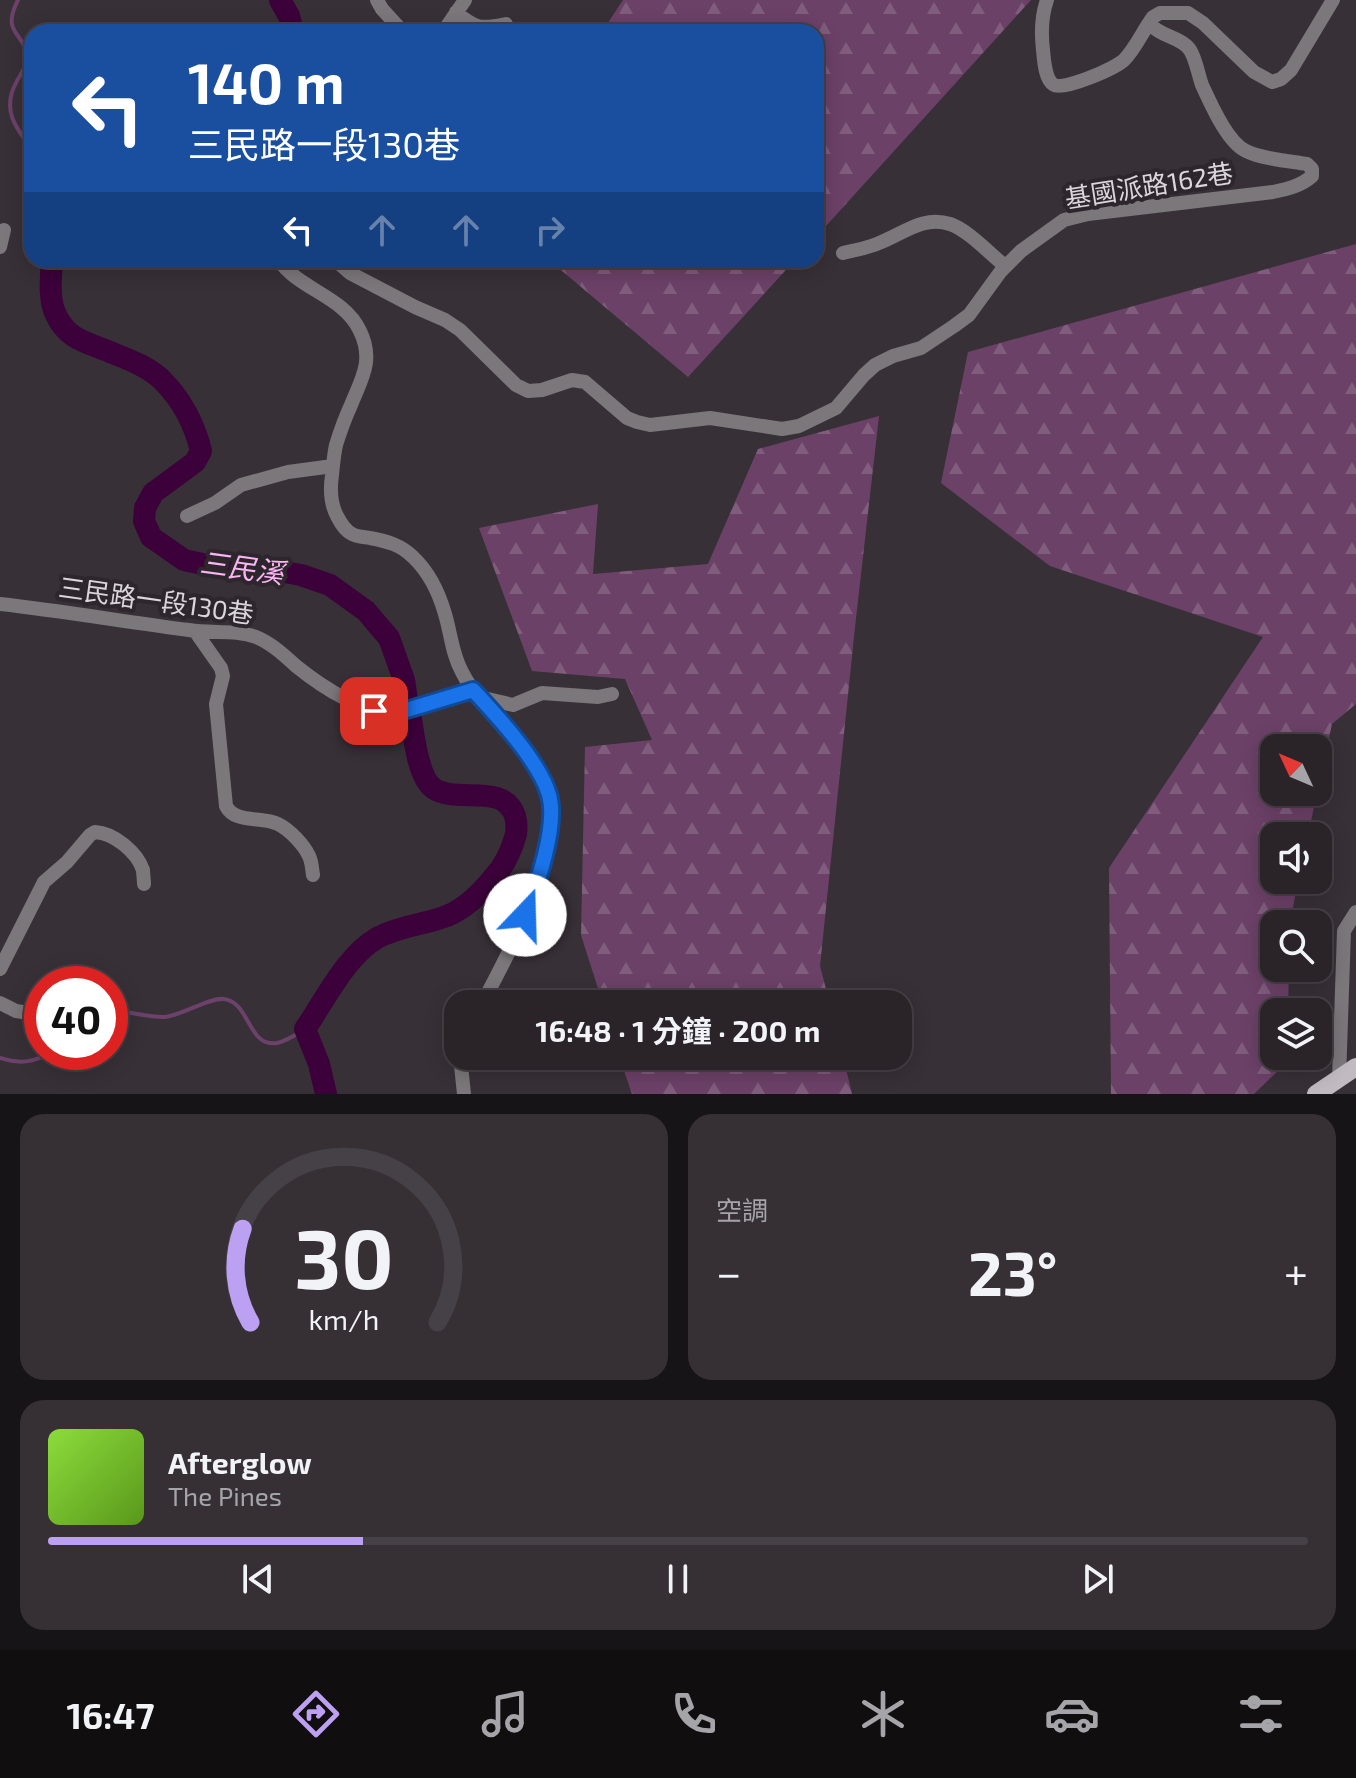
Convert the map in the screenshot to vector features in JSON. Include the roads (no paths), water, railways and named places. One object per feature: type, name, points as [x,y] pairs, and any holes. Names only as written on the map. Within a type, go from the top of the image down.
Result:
[{"type":"main road","points":[[1321,1093],[1356,1067]]},
{"type":"street","points":[[377,0],[396,24]]},
{"type":"street","points":[[1047,0],[1041,27],[1043,55],[1047,74],[1057,87],[1113,68],[1124,60],[1153,17],[1160,13],[1188,13],[1203,23],[1254,72],[1272,82],[1291,70],[1333,0]]},
{"type":"street","points":[[460,6],[470,24]]},
{"type":"street","points":[[448,24],[460,6]]},
{"type":"street","name":"基國派路162巷","points":[[344,268],[460,330],[516,385],[528,391],[542,390],[572,380],[585,382],[627,418],[650,425],[710,418],[782,429],[799,426],[836,408],[875,365],[921,348],[969,315],[1005,266],[1064,220],[1088,214],[1273,192],[1294,187],[1312,176],[1312,169],[1307,164],[1245,151],[1233,140],[1215,112],[1187,45],[1155,31],[1149,23]]},
{"type":"street","points":[[843,253],[878,244],[911,226],[927,222],[949,224],[963,231],[1005,266]]},
{"type":"street","points":[[0,247],[4,230]]},
{"type":"street","points":[[288,268],[335,302],[354,320],[361,333],[367,358],[363,379],[335,448],[330,491],[335,513],[352,534],[396,544],[413,557],[433,581],[445,613],[455,660],[476,694],[541,775],[550,798],[549,836],[537,886],[489,990]]},
{"type":"street","points":[[187,516],[215,503],[241,485],[288,472],[333,466]]},
{"type":"street","name":"三民路一段130巷","points":[[0,604],[259,638],[317,682],[374,711],[389,714],[476,694]]},
{"type":"street","points":[[195,631],[221,668],[223,676],[216,704],[226,806],[236,816],[278,824],[287,830],[310,858],[313,875]]},
{"type":"street","points":[[476,694],[513,705],[542,693],[598,697],[612,694]]},
{"type":"street","points":[[0,969],[44,882],[95,832],[108,834],[124,846],[143,871],[144,884]]},
{"type":"street","points":[[1339,1079],[1344,931],[1356,912]]},
{"type":"street","points":[[0,1003],[24,1012]]},
{"type":"street","points":[[461,1070],[464,1094]]},
{"type":"waterway","points":[[18,0],[12,20],[15,32],[24,45]]},
{"type":"waterway","name":"三民溪","points":[[280,0],[291,24]]},
{"type":"waterway","points":[[24,69],[10,100],[12,117],[24,138]]},
{"type":"waterway","name":"三民溪","points":[[52,268],[52,302],[66,330],[78,339],[138,364],[158,376],[182,405],[195,432],[201,451],[195,462],[153,493],[145,508],[144,521],[151,537],[184,560],[216,567],[262,568],[301,575],[330,585],[366,611],[389,638],[404,680],[407,700]]},
{"type":"waterway","name":"三民溪","points":[[326,1094],[319,1064],[305,1029],[346,967],[377,938],[449,915],[470,901],[502,867],[516,834],[515,816],[509,805],[500,799],[443,793],[428,783],[418,756],[411,719]]},
{"type":"waterway","points":[[128,1013],[165,1017],[224,999],[239,1008],[254,1032],[267,1043],[281,1042],[305,1029]]},
{"type":"waterway","points":[[0,1058],[24,1061]]}]
